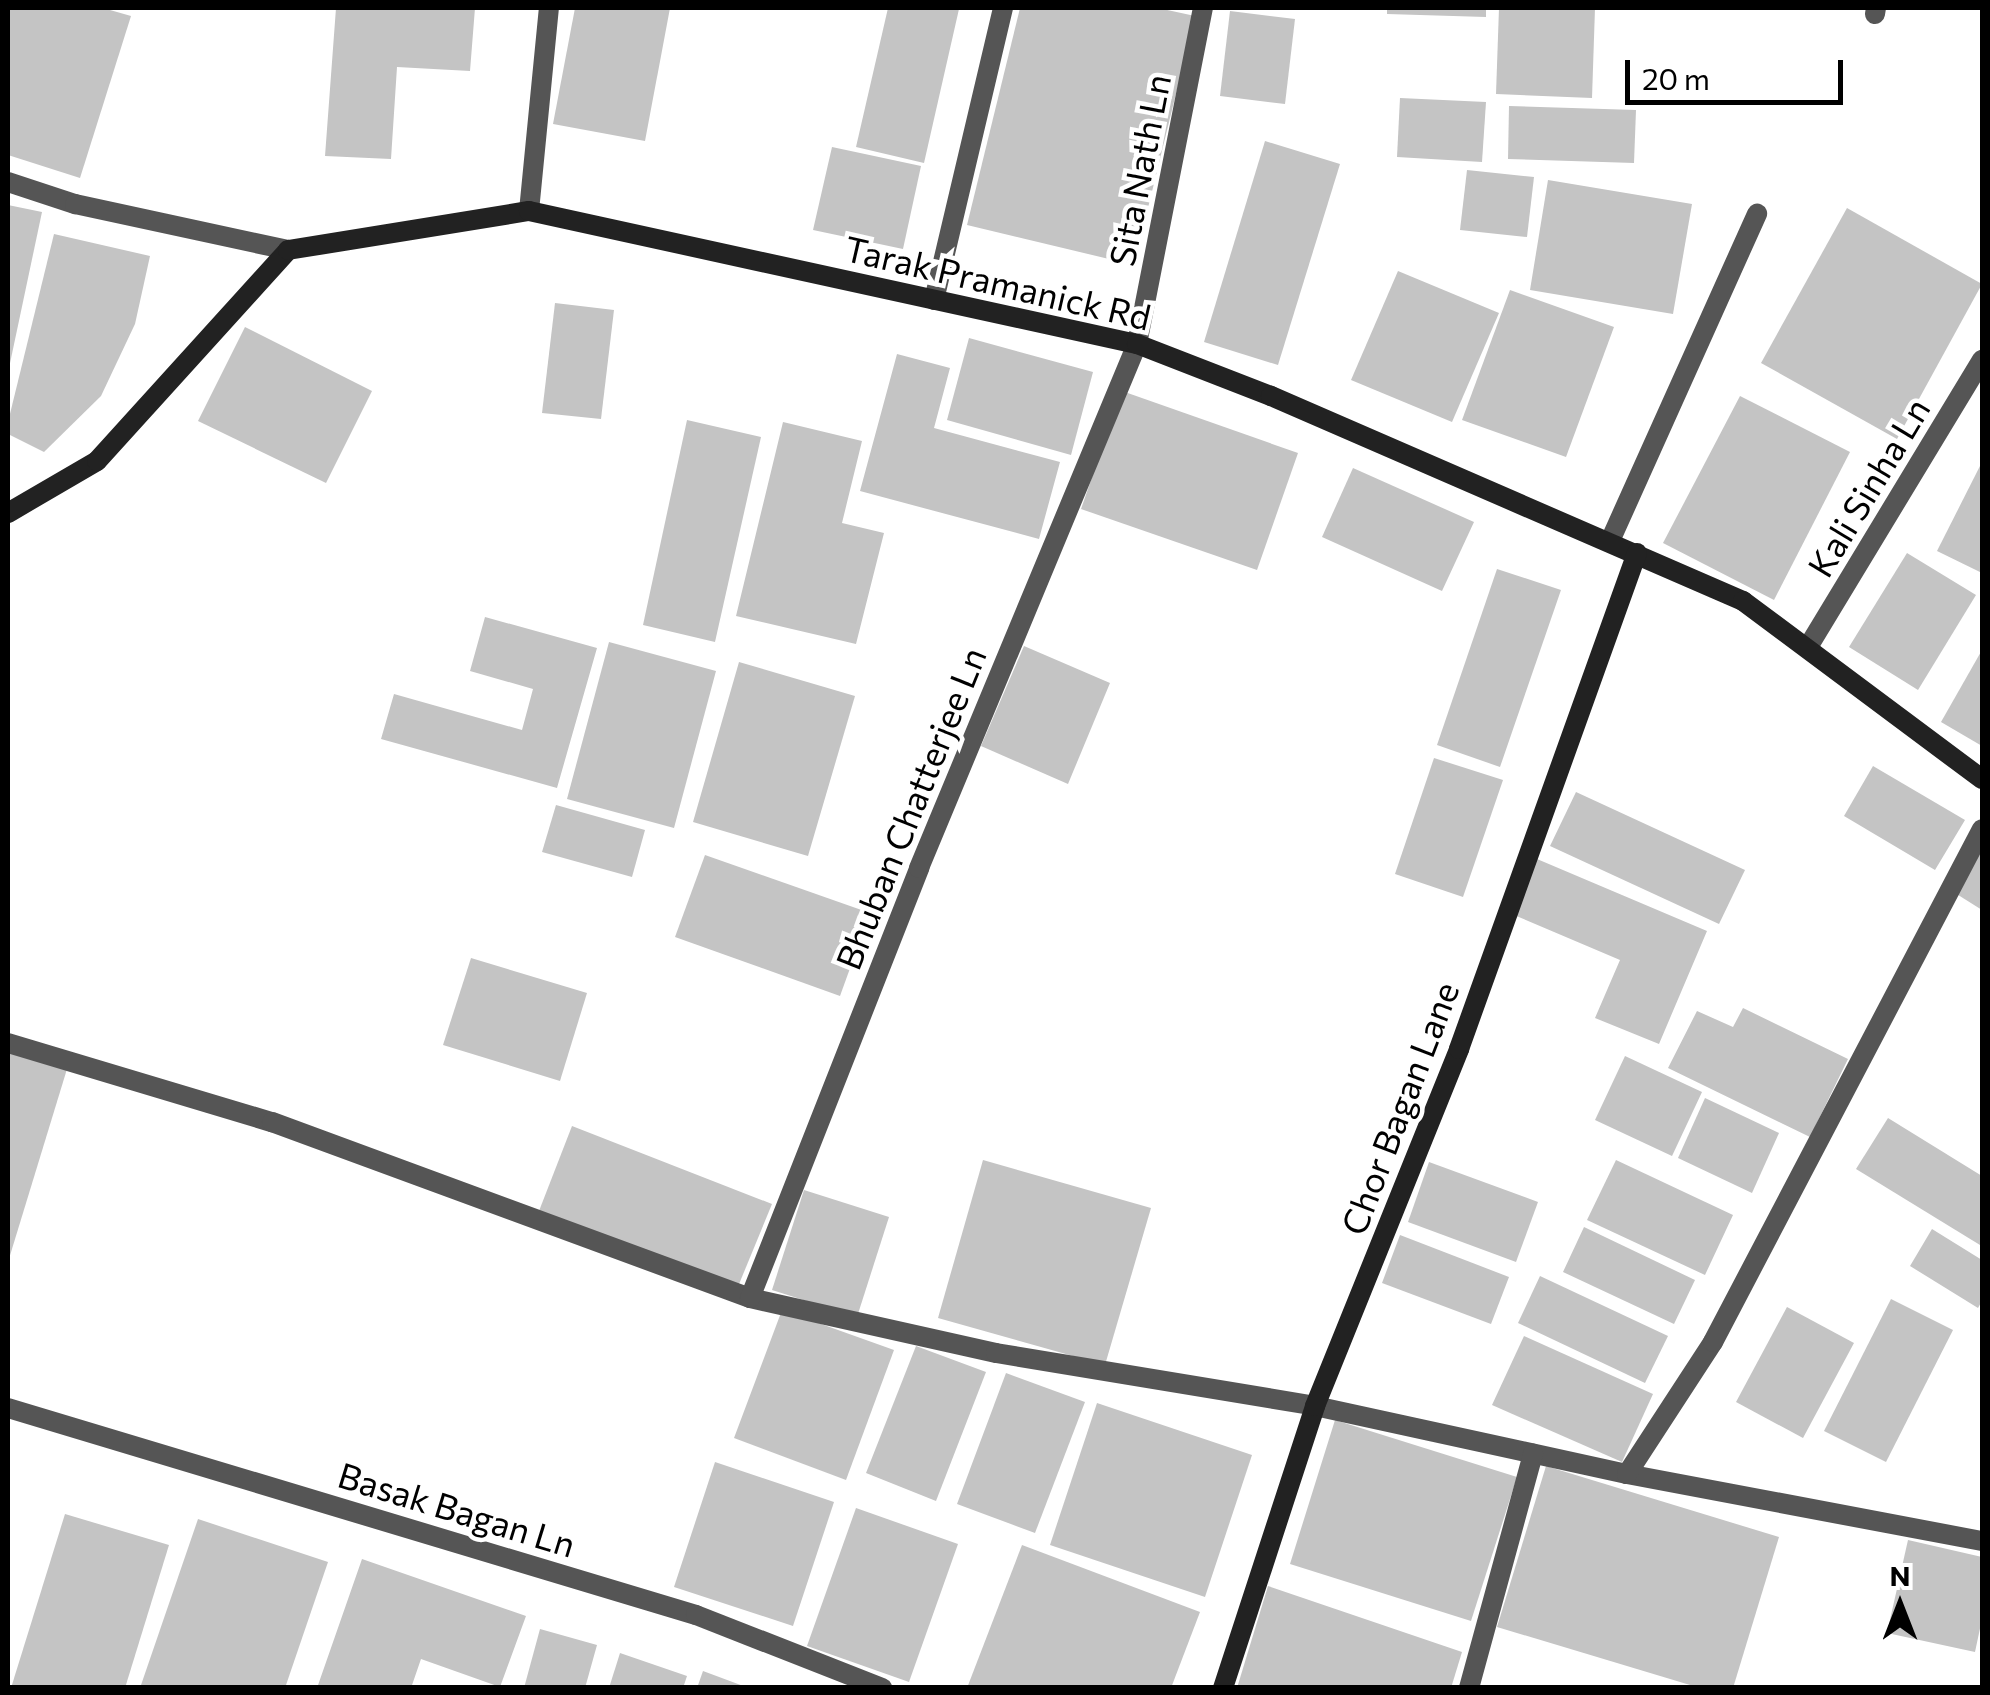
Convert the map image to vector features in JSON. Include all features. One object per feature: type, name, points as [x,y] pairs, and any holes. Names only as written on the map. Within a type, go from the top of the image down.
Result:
[{"type":"street","points":[[529,211],[550,8]]},
{"type":"street","points":[[934,300],[1004,8]]},
{"type":"street","name":"Sita Nath Ln","points":[[1137,344],[1203,8]]},
{"type":"street","points":[[8,182],[75,204],[288,250]]},
{"type":"street","name":"Tarak Pramanick Rd","points":[[288,250],[529,211],[1137,344],[1270,396],[1744,601],[1982,779]]},
{"type":"street","points":[[1610,541],[1757,214]]},
{"type":"street","points":[[8,513],[97,460],[288,250]]},
{"type":"street","name":"Bhuban Chatterjee Ln","points":[[750,1298],[919,868],[1137,344]]},
{"type":"street","name":"Kali Sinha Ln","points":[[1808,647],[1982,360]]},
{"type":"street","name":"Chor Bagan Lane","points":[[1223,1688],[1315,1406],[1459,1049],[1638,553]]},
{"type":"street","points":[[1628,1474],[1713,1342],[1982,828]]},
{"type":"street","points":[[8,1042],[272,1122],[750,1298],[996,1353],[1315,1406],[1628,1474],[1982,1540]]},
{"type":"street","name":"Basak Bagan Ln","points":[[8,1408],[696,1615],[882,1688]]},
{"type":"street","points":[[1469,1688],[1532,1454]]},
{"type":"building","points":[[8,8],[103,8],[131,16],[80,178],[8,155]]},
{"type":"building","points":[[336,8],[475,8],[470,71],[397,67],[391,159],[325,156]]},
{"type":"building","points":[[575,8],[670,8],[645,141],[553,124]]},
{"type":"building","points":[[888,8],[959,9],[924,163],[856,147]]},
{"type":"building","points":[[1020,8],[1158,8],[1195,16],[1134,265],[967,225]]},
{"type":"building","points":[[1387,8],[1486,8],[1486,17],[1387,14]]},
{"type":"building","points":[[1499,8],[1595,8],[1592,98],[1496,94]]},
{"type":"building","points":[[1230,11],[1295,19],[1285,104],[1220,96]]},
{"type":"building","points":[[1400,98],[1486,102],[1482,162],[1397,157]]},
{"type":"building","points":[[1509,106],[1636,110],[1634,163],[1508,159]]},
{"type":"building","points":[[1265,141],[1340,164],[1278,365],[1204,342]]},
{"type":"building","points":[[832,147],[921,166],[903,249],[813,230]]},
{"type":"building","points":[[1467,170],[1534,177],[1527,237],[1460,230]]},
{"type":"building","points":[[1548,180],[1692,204],[1673,314],[1530,290]]},
{"type":"building","points":[[8,205],[42,212],[9,368],[8,368]]},
{"type":"building","points":[[1847,208],[1982,284],[1897,439],[1761,363]]},
{"type":"building","points":[[54,234],[150,256],[135,324],[101,396],[44,452],[8,434],[8,422]]},
{"type":"building","points":[[1398,271],[1499,313],[1452,422],[1351,380]]},
{"type":"building","points":[[1510,290],[1614,327],[1566,457],[1462,420]]},
{"type":"building","points":[[555,303],[614,310],[601,419],[542,413]]},
{"type":"building","points":[[245,327],[372,391],[326,483],[198,421]]},
{"type":"building","points":[[969,338],[1093,372],[1071,455],[947,420]]},
{"type":"building","points":[[897,354],[950,368],[934,428],[1060,462],[1039,539],[860,491]]},
{"type":"building","points":[[1122,391],[1298,453],[1257,570],[1081,509]]},
{"type":"building","points":[[1740,396],[1850,452],[1774,600],[1663,543]]},
{"type":"building","points":[[687,420],[761,437],[715,642],[643,625]]},
{"type":"building","points":[[783,422],[862,441],[842,523],[884,533],[856,644],[736,616]]},
{"type":"building","points":[[1982,462],[1982,573],[1937,551]]},
{"type":"building","points":[[1353,468],[1474,522],[1442,591],[1322,537]]},
{"type":"building","points":[[1907,553],[1976,595],[1918,690],[1849,647]]},
{"type":"building","points":[[1497,569],[1561,590],[1500,767],[1437,745]]},
{"type":"building","points":[[485,617],[597,648],[557,788],[381,739],[394,694],[522,730],[533,689],[470,671]]},
{"type":"building","points":[[609,642],[716,671],[674,828],[567,799]]},
{"type":"building","points":[[1024,646],[1110,683],[1068,784],[981,746]]},
{"type":"building","points":[[1982,650],[1982,746],[1941,722]]},
{"type":"building","points":[[739,662],[855,696],[808,856],[693,822]]},
{"type":"building","points":[[1434,758],[1503,780],[1463,897],[1395,874]]},
{"type":"building","points":[[1873,766],[1965,820],[1935,870],[1844,816]]},
{"type":"building","points":[[1576,792],[1745,870],[1719,924],[1550,846]]},
{"type":"building","points":[[556,805],[645,830],[632,877],[542,852]]},
{"type":"building","points":[[1982,850],[1982,910],[1955,893]]},
{"type":"building","points":[[705,855],[870,913],[840,996],[675,937]]},
{"type":"building","points":[[1537,859],[1707,931],[1659,1044],[1595,1018],[1620,960],[1514,915]]},
{"type":"building","points":[[471,958],[587,993],[560,1081],[443,1045]]},
{"type":"building","points":[[1743,1008],[1848,1059],[1810,1137],[1668,1068],[1697,1011],[1733,1027]]},
{"type":"building","points":[[8,1051],[67,1069],[8,1262]]},
{"type":"building","points":[[1625,1056],[1702,1092],[1672,1156],[1595,1120]]},
{"type":"building","points":[[1705,1098],[1779,1133],[1752,1193],[1678,1158]]},
{"type":"building","points":[[1888,1118],[1982,1176],[1980,1245],[1856,1169]]},
{"type":"building","points":[[572,1126],[772,1204],[737,1289],[539,1211]]},
{"type":"building","points":[[983,1160],[1151,1208],[1105,1365],[938,1318]]},
{"type":"building","points":[[1616,1160],[1733,1215],[1705,1275],[1587,1220]]},
{"type":"building","points":[[1429,1162],[1538,1202],[1516,1262],[1408,1222]]},
{"type":"building","points":[[804,1190],[889,1217],[857,1317],[772,1290]]},
{"type":"building","points":[[1584,1227],[1695,1280],[1674,1324],[1563,1272]]},
{"type":"building","points":[[1932,1229],[1982,1260],[1982,1301],[1978,1308],[1910,1266]]},
{"type":"building","points":[[1400,1235],[1509,1277],[1491,1324],[1382,1283]]},
{"type":"building","points":[[1540,1276],[1668,1336],[1645,1383],[1518,1323]]},
{"type":"building","points":[[1891,1299],[1953,1330],[1886,1462],[1824,1431]]},
{"type":"building","points":[[1787,1307],[1854,1343],[1803,1438],[1736,1402]]},
{"type":"building","points":[[782,1310],[894,1350],[846,1480],[734,1438]]},
{"type":"building","points":[[1524,1336],[1653,1394],[1622,1462],[1492,1405]]},
{"type":"building","points":[[916,1346],[986,1372],[936,1501],[866,1473]]},
{"type":"building","points":[[1006,1373],[1085,1402],[1035,1533],[957,1504]]},
{"type":"building","points":[[1097,1403],[1252,1455],[1205,1597],[1050,1545]]},
{"type":"building","points":[[1335,1420],[1517,1477],[1471,1621],[1290,1564]]},
{"type":"building","points":[[715,1462],[834,1502],[793,1626],[674,1587]]},
{"type":"building","points":[[1546,1466],[1779,1537],[1733,1688],[1700,1688],[1497,1627]]},
{"type":"building","points":[[856,1508],[958,1544],[909,1682],[807,1646]]},
{"type":"building","points":[[65,1514],[169,1545],[125,1688],[11,1688]]},
{"type":"building","points":[[198,1519],[328,1562],[285,1688],[140,1688]]},
{"type":"building","points":[[1908,1540],[1982,1557],[1982,1619],[1975,1652],[1887,1633]]},
{"type":"building","points":[[1022,1545],[1200,1612],[1171,1688],[967,1688]]},
{"type":"building","points":[[362,1559],[526,1616],[500,1687],[421,1659],[411,1688],[317,1688]]},
{"type":"building","points":[[1268,1586],[1462,1652],[1451,1688],[1237,1688]]},
{"type":"building","points":[[540,1629],[597,1645],[585,1688],[524,1688]]},
{"type":"building","points":[[620,1653],[687,1676],[683,1688],[609,1688]]},
{"type":"building","points":[[703,1671],[746,1687],[746,1688],[697,1688]]}]
